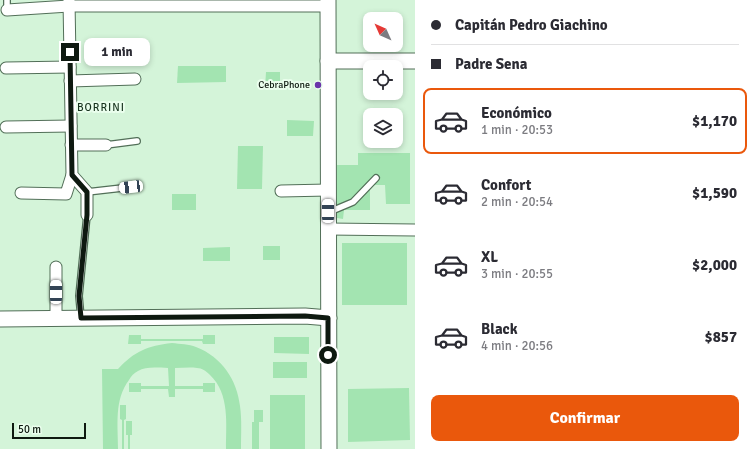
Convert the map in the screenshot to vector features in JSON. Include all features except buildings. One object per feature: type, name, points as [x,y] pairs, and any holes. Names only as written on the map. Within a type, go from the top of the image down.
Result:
[{"type":"street","points":[[21,193],[66,194],[72,175],[69,3]]},
{"type":"street","points":[[7,5],[69,3],[328,3],[328,449]]},
{"type":"street","points":[[328,61],[415,61]]},
{"type":"street","points":[[6,68],[70,67]]},
{"type":"street","points":[[70,81],[135,79]]},
{"type":"street","points":[[6,127],[71,126]]},
{"type":"street","points":[[71,145],[106,145]]},
{"type":"street","points":[[72,175],[87,192],[87,215]]},
{"type":"street","points":[[281,191],[328,190]]},
{"type":"street","points":[[328,229],[415,230]]},
{"type":"street","points":[[56,267],[56,318]]},
{"type":"street","points":[[0,319],[305,316],[328,318]]},
{"type":"lane","points":[[106,145],[137,141]]},
{"type":"lane","points":[[328,211],[353,202],[376,178]]},
{"type":"lane","points":[[87,192],[131,187]]},
{"type":"lane","points":[[81,318],[79,296],[87,215]]},
{"type":"green space","points":[[178,66],[226,66],[226,82],[177,83]]},
{"type":"green space","points":[[266,72],[280,72],[280,89],[265,89]]},
{"type":"green space","points":[[287,120],[314,121],[313,136],[287,136]]},
{"type":"green space","points":[[238,146],[263,146],[262,189],[237,189]]},
{"type":"green space","points":[[358,153],[410,153],[410,204],[386,204],[385,185],[370,185],[370,210],[344,210],[343,219],[337,218],[337,165],[358,165]]},
{"type":"green space","points":[[172,194],[196,194],[196,210],[172,210]]},
{"type":"green space","points":[[342,243],[407,243],[407,305],[342,305]]},
{"type":"green space","points":[[263,246],[280,246],[280,260],[263,260]]},
{"type":"green space","points":[[230,247],[230,261],[203,261],[203,248]]},
{"type":"green space","points":[[129,335],[141,335],[141,339],[203,339],[203,335],[215,335],[215,344],[203,344],[202,341],[141,341],[141,344],[128,344]]},
{"type":"green space","points":[[274,337],[309,337],[309,354],[274,353]]},
{"type":"green space","points":[[172,343],[190,345],[205,351],[221,363],[227,370],[236,387],[240,406],[241,449],[226,449],[226,410],[224,400],[221,391],[210,375],[199,368],[175,368],[175,386],[203,386],[203,383],[215,383],[215,392],[203,392],[203,389],[175,389],[175,397],[169,397],[168,389],[141,389],[141,392],[129,392],[129,383],[141,383],[141,386],[169,386],[168,368],[149,368],[141,369],[134,374],[124,388],[118,413],[118,449],[103,449],[102,369],[118,369],[142,350]]},
{"type":"green space","points":[[273,362],[307,362],[307,378],[273,378]]},
{"type":"green space","points":[[409,388],[410,440],[348,442],[348,389]]},
{"type":"green space","points":[[270,395],[305,395],[305,449],[270,449]]},
{"type":"green space","points":[[120,405],[126,405],[126,419],[124,420],[124,449],[122,449],[122,420],[120,419]]},
{"type":"green space","points":[[254,410],[263,410],[263,422],[259,422],[259,449],[252,449],[252,422],[254,422]]},
{"type":"green space","points":[[126,421],[132,421],[130,449],[128,449],[128,435],[126,435]]},
{"type":"place","name":"CebraPhone","points":[[318,85]]},
{"type":"district","name":"BORRINI","points":[[101,107]]},
{"type":"route","points":[[70,52],[72,175],[87,192],[87,215],[79,296],[81,318],[305,316],[328,318],[328,355]]}]
